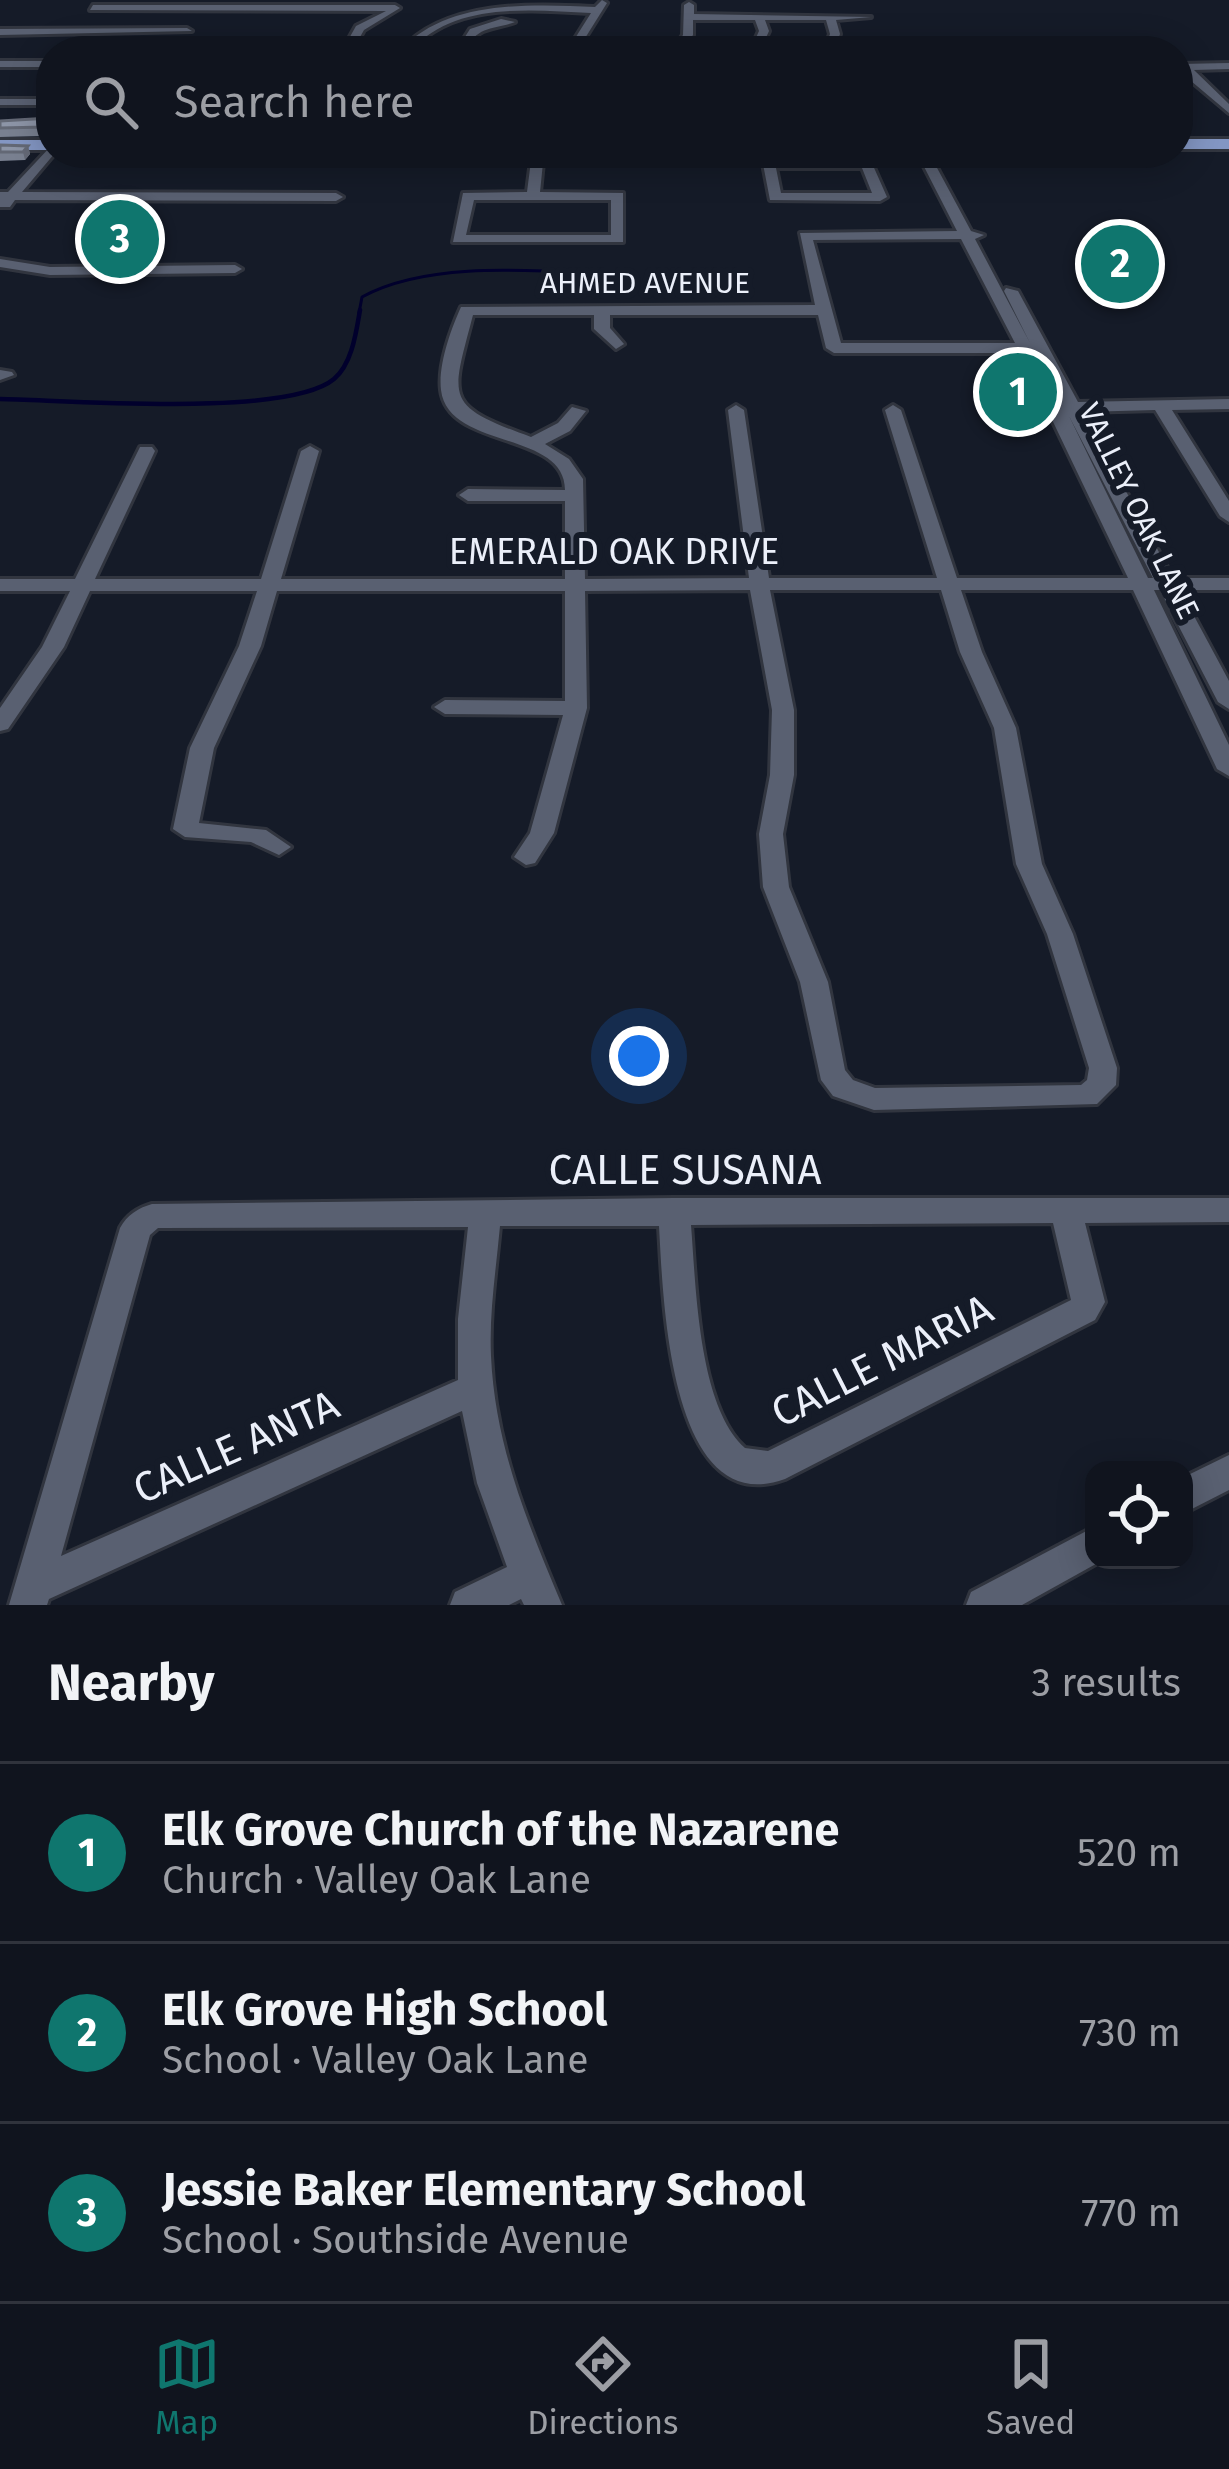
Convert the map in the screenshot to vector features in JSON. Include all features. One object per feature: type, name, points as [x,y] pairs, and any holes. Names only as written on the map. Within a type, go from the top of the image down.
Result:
[{"type":"main road","points":[[1193,144],[1229,144]]},
{"type":"main road","points":[[0,145],[36,147]]},
{"type":"street","points":[[687,36],[687,6],[701,0]]},
{"type":"street","points":[[71,32],[97,4],[398,9]]},
{"type":"street","points":[[412,36],[422,22],[463,10],[601,5]]},
{"type":"street","points":[[581,36],[601,5]]},
{"type":"street","points":[[355,36],[360,28],[398,9]]},
{"type":"street","points":[[687,16],[866,16]]},
{"type":"street","points":[[759,16],[762,36]]},
{"type":"street","points":[[830,16],[834,36]]},
{"type":"street","points":[[466,36],[485,24],[589,22]]},
{"type":"street","points":[[0,32],[187,32]]},
{"type":"street","points":[[117,36],[121,32]]},
{"type":"street","points":[[0,64],[36,64]]},
{"type":"street","points":[[1193,67],[1229,66]]},
{"type":"street","points":[[1193,77],[1229,110]]},
{"type":"street","points":[[0,102],[36,102]]},
{"type":"street","points":[[0,210],[6,196],[36,164]]},
{"type":"street","points":[[532,196],[536,168]]},
{"type":"street","points":[[772,168],[775,197],[880,197],[869,168]]},
{"type":"street","name":"VALLEY OAK LANE","points":[[932,168],[1042,348],[1141,584],[1229,769]]},
{"type":"street","name":"VALLEY OAK LANE","points":[[943,168],[1022,348],[1066,407],[1168,584],[1229,702]]},
{"type":"street","points":[[6,196],[335,197]]},
{"type":"street","points":[[468,196],[532,196],[618,196],[618,239],[458,239],[468,196]]},
{"type":"street","points":[[973,235],[806,236],[834,348],[1042,348]]},
{"type":"street","points":[[0,262],[50,271],[235,269]]},
{"type":"street","name":"AHMED AVENUE","points":[[535,442],[474,421],[451,398],[466,310],[824,310]]},
{"type":"street","points":[[602,310],[602,329],[616,344]]},
{"type":"street","points":[[1160,404],[1229,516]]},
{"type":"street","points":[[1066,407],[1229,404]]},
{"type":"street","points":[[736,410],[784,726],[771,860],[785,914],[814,982],[836,1081],[854,1094],[874,1099],[1087,1096],[1101,1084],[1103,1068],[1060,934],[1029,864],[1005,728],[971,652],[893,410]]},
{"type":"street","points":[[526,857],[542,833],[576,708],[574,479],[567,464],[535,442],[564,427],[578,411]]},
{"type":"street","points":[[0,724],[52,646],[146,451]]},
{"type":"street","points":[[278,847],[257,835],[185,830],[202,748],[250,646],[310,451]]},
{"type":"street","points":[[468,495],[575,496]]},
{"type":"street","name":"EMERALD OAK DRIVE","points":[[0,585],[1229,584]]},
{"type":"street","points":[[446,707],[576,708]]},
{"type":"street","name":"CALLE MARIA","points":[[674,1210],[682,1328],[716,1444],[742,1465],[761,1468],[772,1467],[1083,1310],[1088,1302],[1066,1210]]},
{"type":"street","name":"CALLE SUSANA","points":[[31,1596],[136,1228],[160,1214],[1229,1210]]},
{"type":"street","points":[[469,1605],[536,1590],[503,1511],[476,1388],[474,1351],[485,1214]]},
{"type":"street","name":"CALLE ANTA","points":[[31,1596],[476,1388]]},
{"type":"street","points":[[1193,1491],[1229,1472]]},
{"type":"street","points":[[986,1605],[1085,1551]]},
{"type":"building","points":[[36,119],[36,127],[0,128],[0,121]]},
{"type":"building","points":[[0,145],[28,146],[23,152],[0,152]]},
{"type":"waterway","points":[[359,313],[362,297],[424,276],[495,270],[635,275]]},
{"type":"waterway","points":[[0,399],[225,403],[309,391],[334,379],[345,365],[360,310]]},
{"type":"place","name":"Jessie Baker Elementary School","points":[[120,239]]},
{"type":"place","name":"Elk Grove High School","points":[[1120,264]]},
{"type":"place","name":"Elk Grove Church of the Nazarene","points":[[1018,392]]}]
